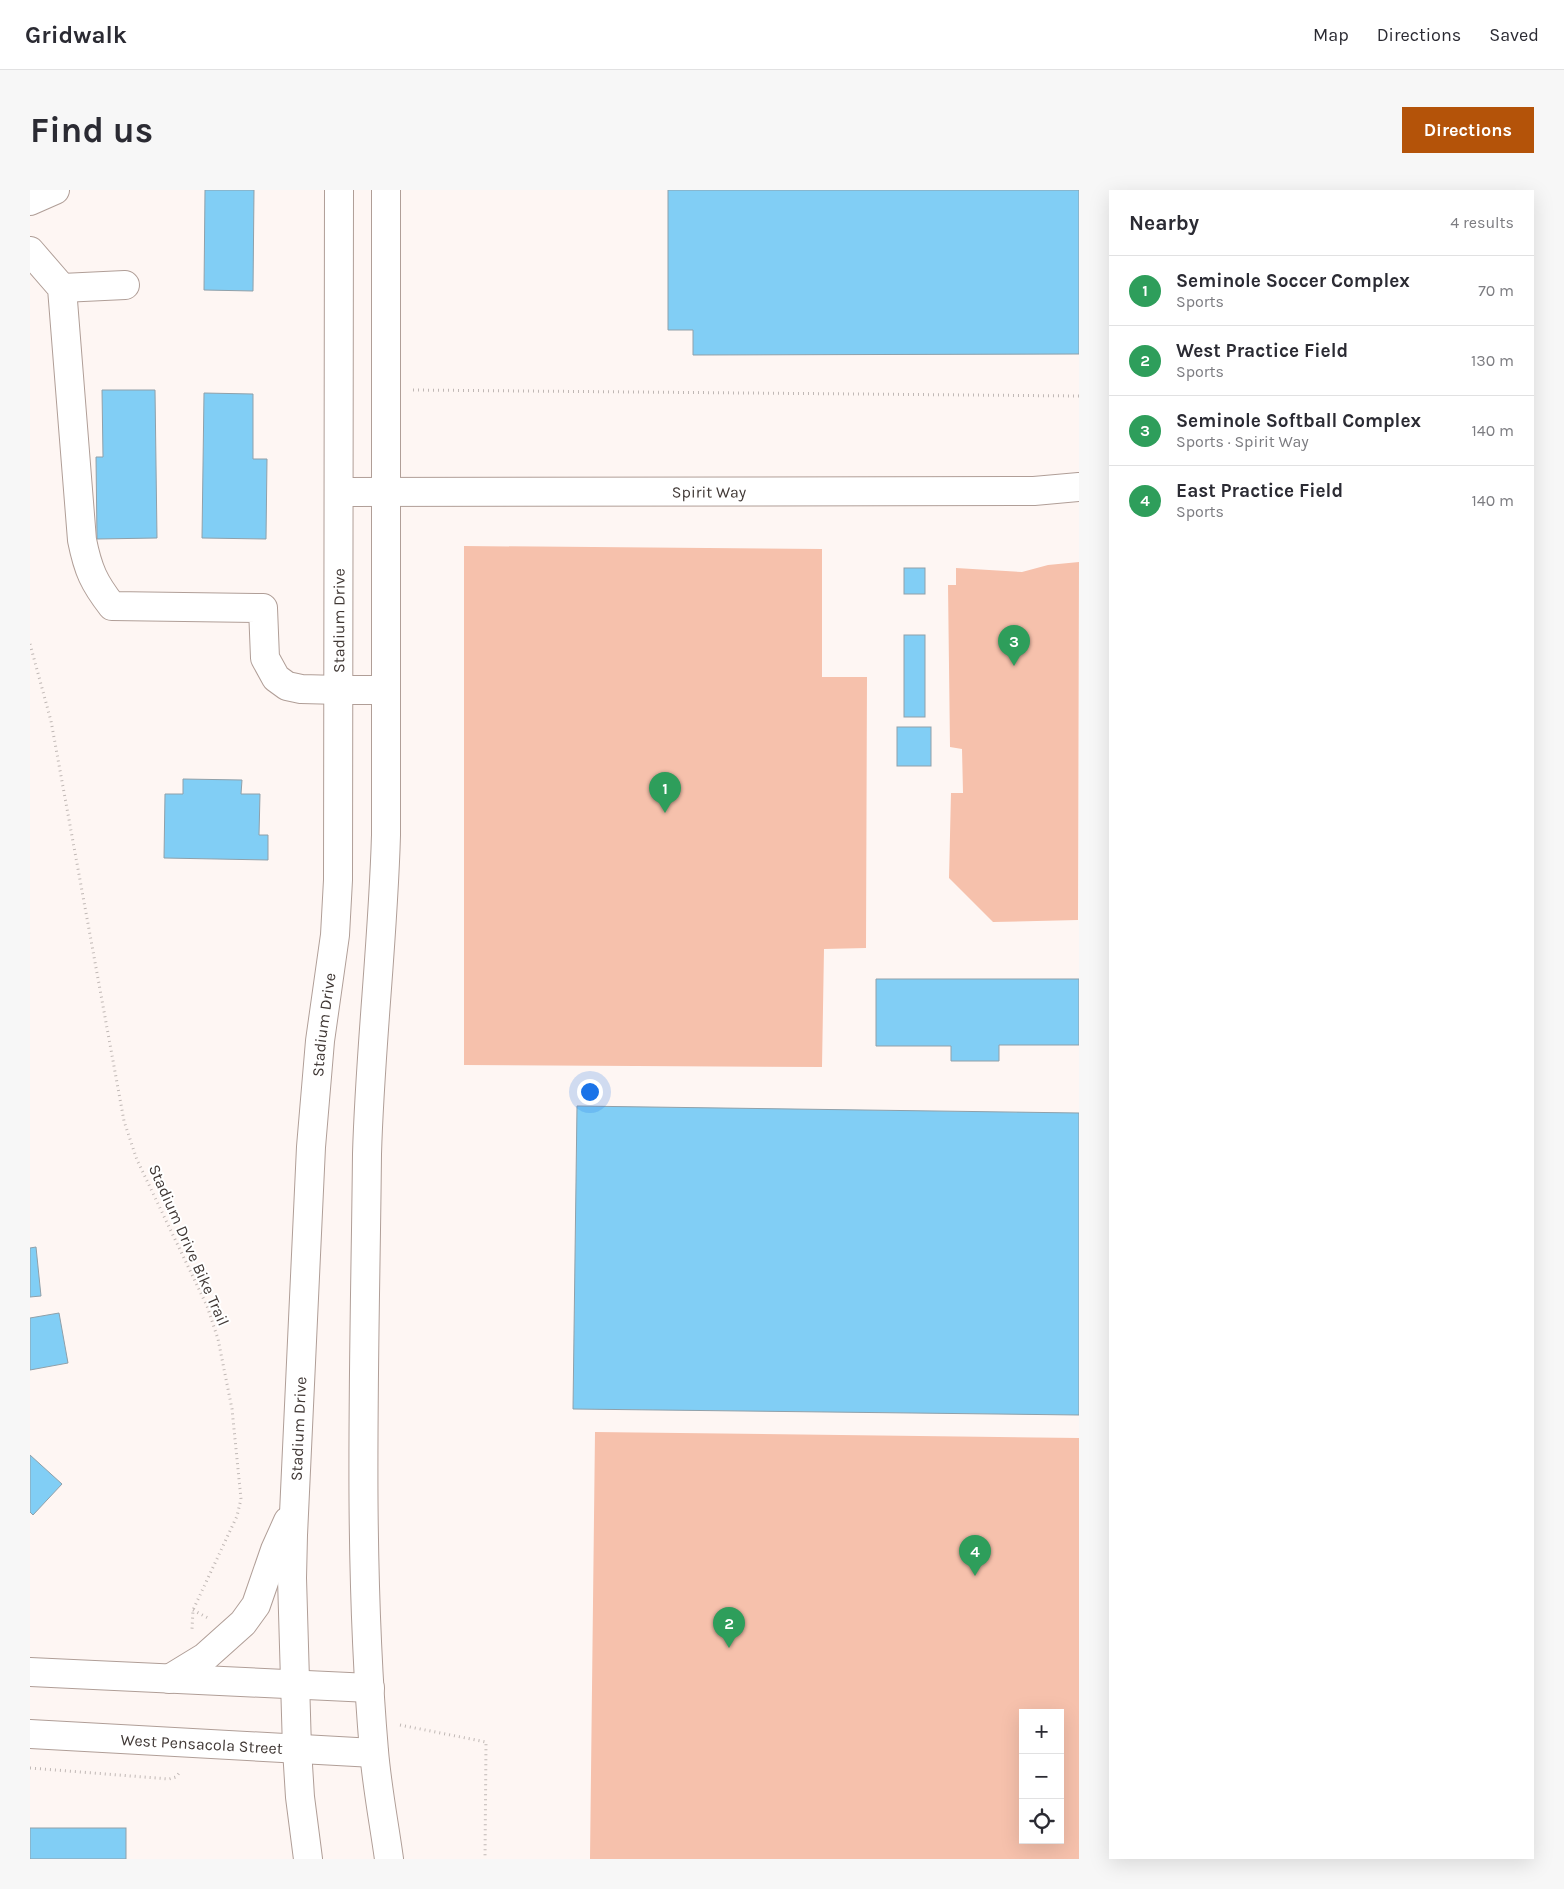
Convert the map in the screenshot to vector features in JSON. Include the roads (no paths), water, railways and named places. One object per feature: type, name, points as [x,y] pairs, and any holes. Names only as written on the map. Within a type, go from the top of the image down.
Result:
[{"type":"main road","points":[[30,201],[55,190]]},
{"type":"main road","name":"Stadium Drive","points":[[308,1859],[300,1797],[297,1749],[292,1578],[310,1155],[320,1041],[334,935],[338,880],[340,690],[338,190]]},
{"type":"main road","points":[[386,190],[385,891],[371,1063],[367,1154],[365,1546],[374,1753],[389,1859]]},
{"type":"main road","points":[[30,251],[62,288],[82,540],[87,566],[101,592],[112,606],[264,608],[265,658],[276,678],[287,686],[301,689],[386,690]]},
{"type":"main road","points":[[62,288],[125,285]]},
{"type":"main road","name":"Spirit Way","points":[[339,492],[1034,491],[1079,487]]},
{"type":"main road","points":[[168,1679],[205,1657],[242,1623],[256,1604],[275,1550],[294,1508]]},
{"type":"main road","points":[[30,1672],[294,1686],[370,1688]]},
{"type":"main road","name":"West Pensacola Street","points":[[30,1734],[374,1753]]},
{"type":"place","name":"Seminole Softball Complex","points":[[1014,666]]},
{"type":"place","name":"Seminole Soccer Complex","points":[[665,813]]},
{"type":"place","name":"East Practice Field","points":[[975,1576]]},
{"type":"place","name":"West Practice Field","points":[[729,1648]]}]
